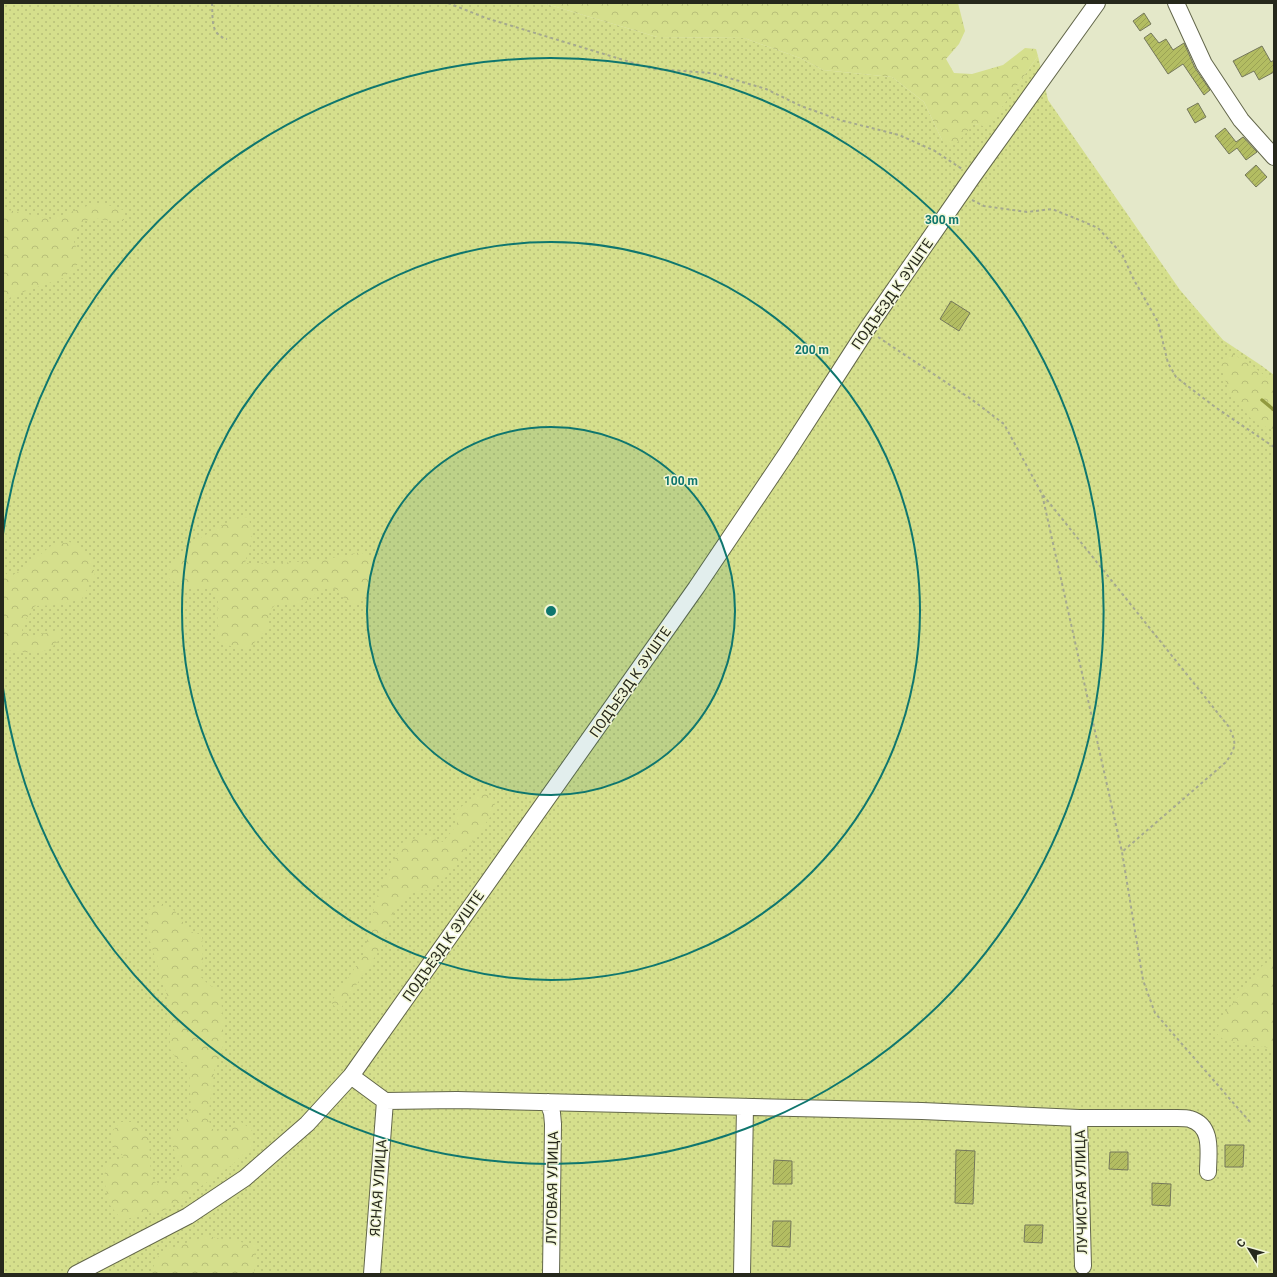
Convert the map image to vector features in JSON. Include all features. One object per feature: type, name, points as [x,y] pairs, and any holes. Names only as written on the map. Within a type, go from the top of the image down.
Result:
[{"type":"street","name":"ПОДЪЕЗД К ЭУШТЕ","points":[[76,1274],[188,1216],[245,1178],[307,1124],[351,1076],[696,588],[787,453],[867,329],[962,194],[973,176],[1098,3]]},
{"type":"street","points":[[1176,3],[1204,64],[1241,120],[1274,157]]},
{"type":"street","points":[[351,1076],[385,1101],[457,1100],[548,1102],[922,1111],[1079,1118],[1191,1119],[1200,1124],[1206,1132],[1209,1140],[1208,1172]]},
{"type":"street","name":"ЯСНАЯ УЛИЦА","points":[[372,1274],[385,1101]]},
{"type":"street","name":"ЛУГОВАЯ УЛИЦА","points":[[548,1102],[552,1113],[553,1124],[551,1274]]},
{"type":"street","points":[[742,1274],[745,1107]]},
{"type":"street","name":"ЛУЧИСТАЯ УЛИЦА","points":[[1079,1118],[1083,1266]]},
{"type":"path","points":[[212,3],[215,32],[222,38],[227,39]]},
{"type":"path","points":[[448,3],[486,18],[653,69],[712,73],[766,89],[800,106],[840,120],[899,135],[935,151],[973,176]]},
{"type":"path","points":[[962,194],[984,206],[1027,212],[1052,209],[1098,228],[1122,254],[1134,280],[1158,322],[1168,363],[1176,377],[1215,407],[1274,447]]},
{"type":"path","points":[[867,329],[972,399],[1004,424],[1042,494],[1229,727],[1234,739],[1234,750],[1226,762],[1122,852]]},
{"type":"path","points":[[1042,494],[1122,852],[1143,980],[1155,1013],[1250,1122]]},
{"type":"green space","points":[[3,3],[543,3],[657,37],[744,38],[800,58],[823,70],[892,77],[924,102],[942,140],[974,124],[988,126],[1038,56],[1048,100],[1180,290],[1223,340],[1274,375],[1274,1274],[3,1274]]},
{"type":"green space","points":[[543,3],[958,3],[965,31],[959,44],[946,59],[954,73],[972,74],[1003,65],[1025,48],[1036,49],[1038,56],[988,127],[974,124],[955,145],[942,140],[924,102],[892,77],[823,70],[800,58],[744,38],[657,37]]},
{"type":"green space","points":[[105,204],[123,210],[124,221],[111,221],[93,218],[78,224],[74,242],[82,260],[63,278],[12,296],[3,304],[3,210],[51,219],[90,205]]},
{"type":"green space","points":[[1230,352],[1254,367],[1274,383],[1274,431],[1252,420],[1230,393],[1219,363]]},
{"type":"green space","points":[[249,517],[252,538],[245,563],[281,563],[323,560],[361,552],[371,560],[371,574],[368,589],[362,599],[357,605],[346,601],[338,590],[326,586],[304,603],[277,603],[270,610],[267,628],[248,650],[233,647],[217,641],[218,596],[206,587],[182,587],[167,577],[171,565],[195,541],[235,518]]},
{"type":"green space","points":[[70,542],[89,554],[95,574],[82,599],[58,605],[35,606],[24,622],[22,631],[32,636],[58,630],[62,637],[50,649],[36,653],[3,650],[3,571],[10,577],[52,545]]},
{"type":"green space","points":[[481,792],[493,797],[496,809],[448,875],[433,889],[409,894],[393,913],[380,949],[339,1011],[331,1002],[364,955],[376,899],[403,842],[427,835],[443,842],[457,825],[457,810]]},
{"type":"green space","points":[[161,903],[175,911],[189,931],[202,935],[203,961],[200,976],[208,984],[220,991],[223,1018],[223,1046],[215,1066],[208,1118],[212,1129],[227,1131],[241,1122],[252,1130],[253,1145],[232,1165],[168,1209],[122,1220],[109,1204],[104,1179],[106,1163],[124,1156],[111,1146],[111,1133],[120,1122],[133,1122],[149,1138],[151,1178],[158,1185],[171,1185],[182,1166],[174,1150],[170,1136],[191,1115],[189,1065],[177,1060],[170,1049],[170,1023],[166,992],[147,932],[147,911]]},
{"type":"green space","points":[[1274,958],[1274,1048],[1252,1046],[1224,1040],[1216,1033],[1222,1017],[1262,966]]},
{"type":"green space","points":[[206,1236],[257,1245],[254,1274],[150,1274],[160,1252]]},
{"type":"building","points":[[1144,13],[1151,24],[1140,31],[1133,21]]},
{"type":"building","points":[[1151,33],[1159,43],[1166,39],[1173,50],[1184,43],[1195,68],[1210,90],[1204,95],[1183,64],[1168,74],[1144,38]]},
{"type":"building","points":[[1262,46],[1271,62],[1274,60],[1274,72],[1259,80],[1254,71],[1242,77],[1233,61]]},
{"type":"building","points":[[1198,103],[1206,117],[1195,123],[1187,109]]},
{"type":"building","points":[[1225,128],[1236,142],[1243,137],[1257,152],[1246,160],[1237,148],[1229,154],[1215,136]]},
{"type":"building","points":[[1256,165],[1267,177],[1256,187],[1245,175]]},
{"type":"building","points":[[951,301],[970,313],[959,331],[940,319]]},
{"type":"building","points":[[1225,1145],[1244,1145],[1243,1167],[1225,1167]]},
{"type":"building","points":[[956,1150],[975,1151],[973,1204],[955,1203]]},
{"type":"building","points":[[1110,1152],[1128,1152],[1128,1170],[1109,1169]]},
{"type":"building","points":[[774,1160],[792,1161],[792,1184],[773,1184]]},
{"type":"building","points":[[1152,1183],[1171,1184],[1170,1206],[1152,1205]]},
{"type":"building","points":[[773,1221],[791,1221],[790,1247],[772,1246]]},
{"type":"building","points":[[1025,1225],[1043,1225],[1042,1243],[1024,1242]]},
{"type":"waterway","points":[[1262,400],[1274,410]]}]
